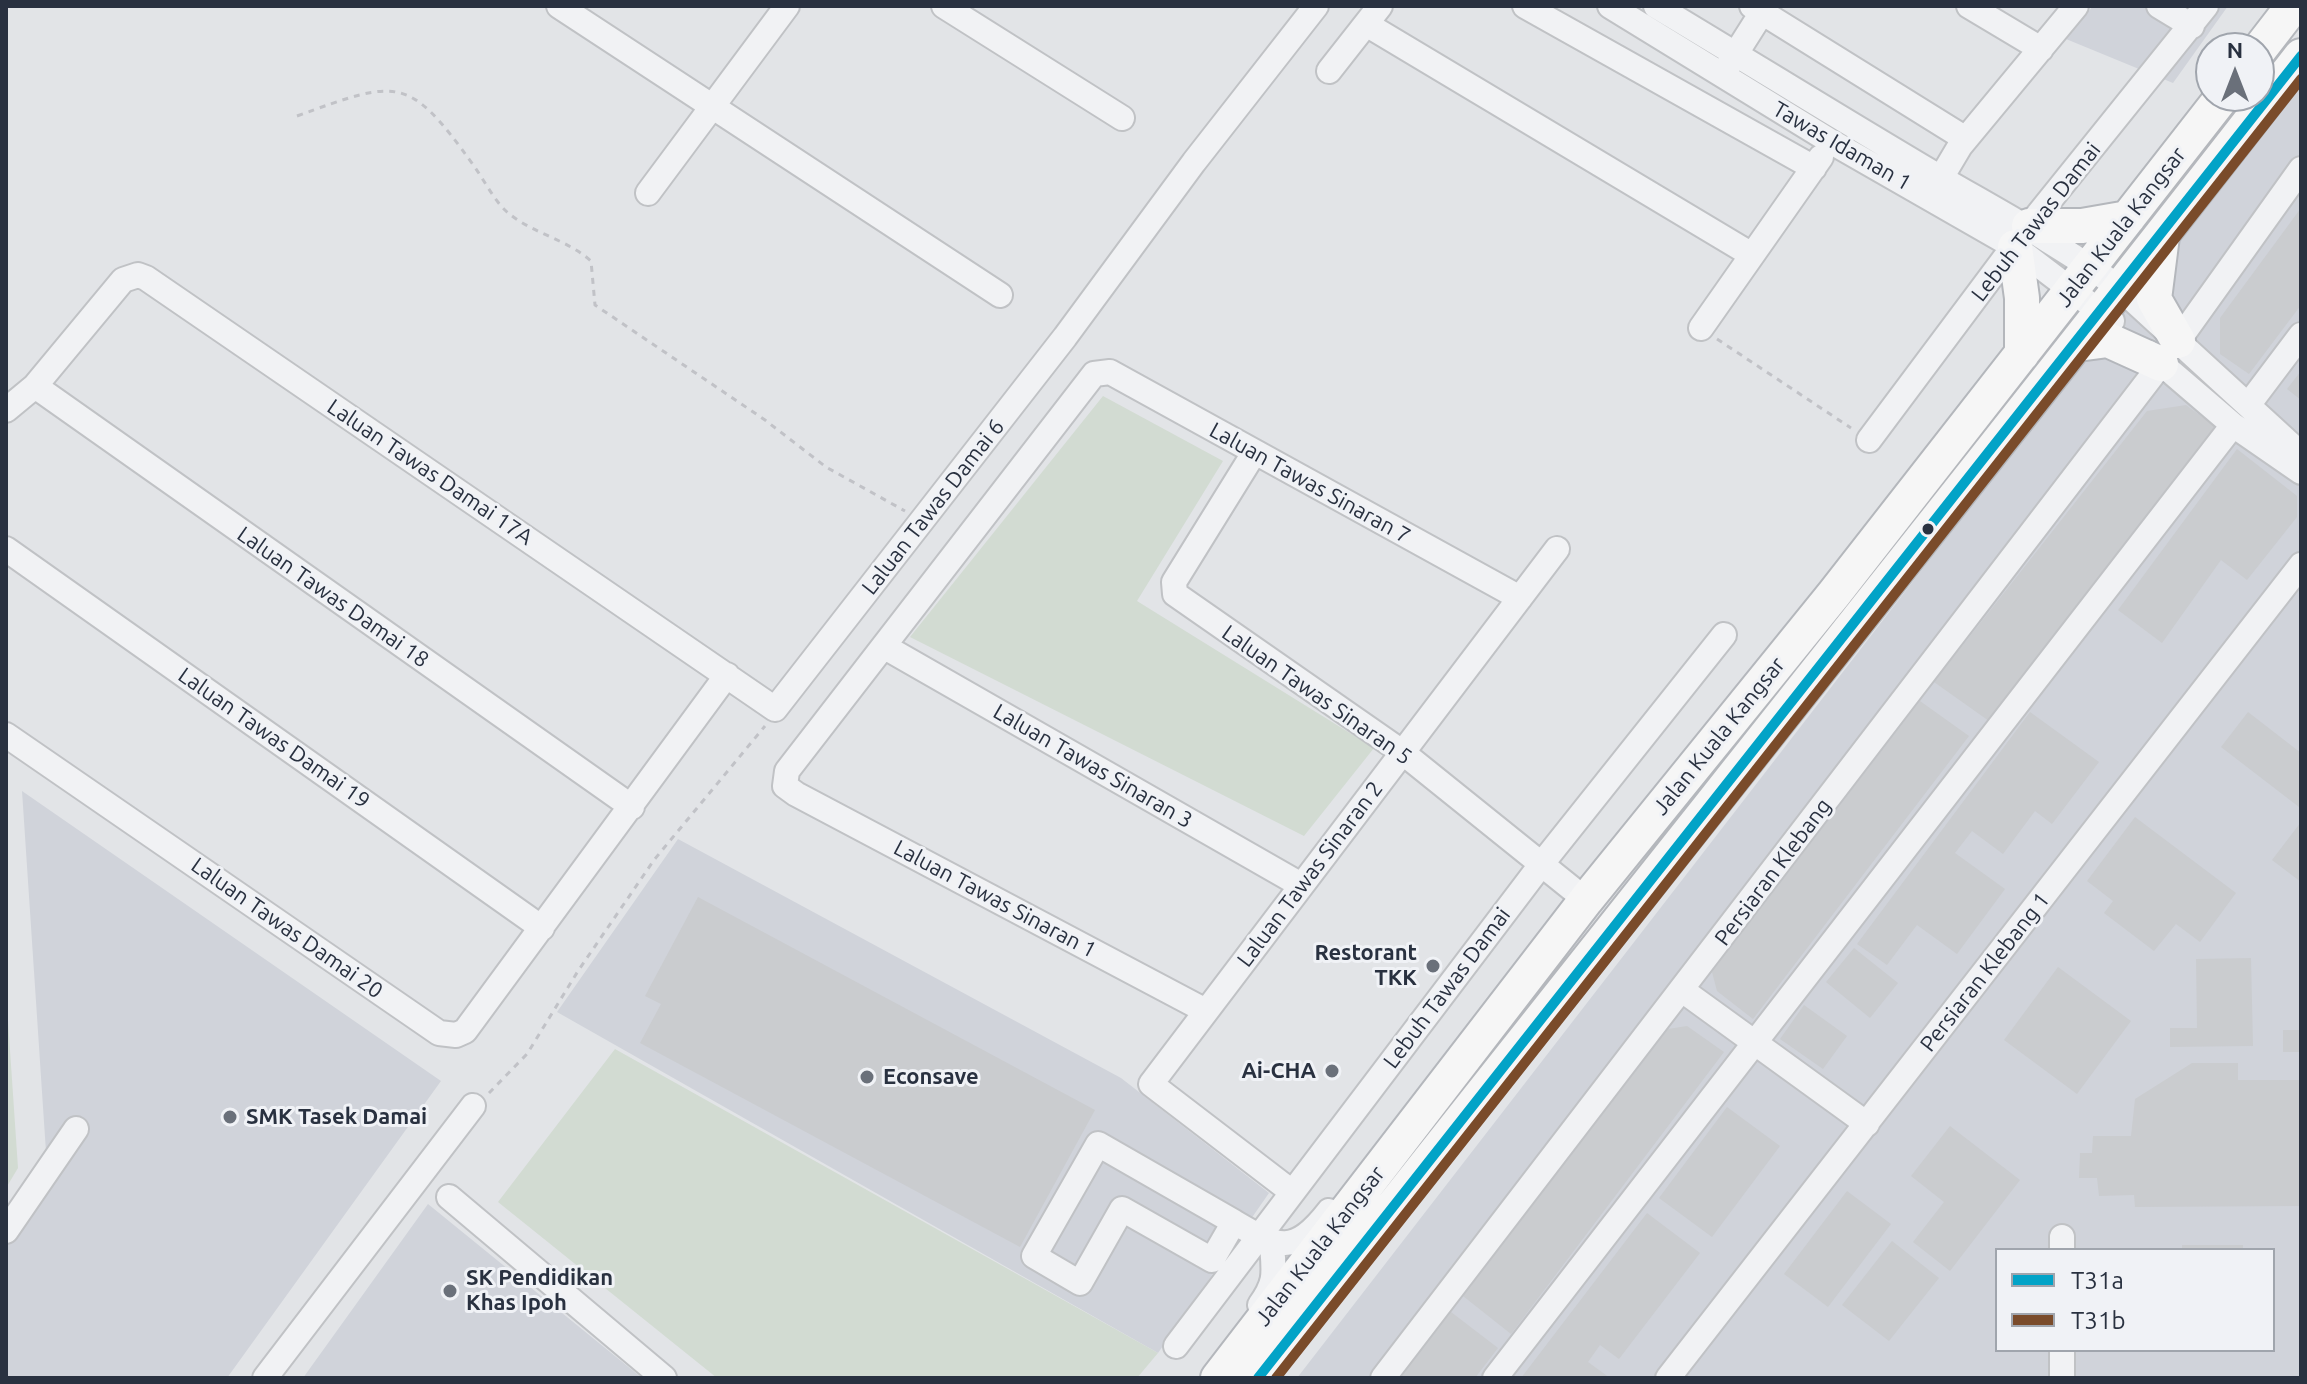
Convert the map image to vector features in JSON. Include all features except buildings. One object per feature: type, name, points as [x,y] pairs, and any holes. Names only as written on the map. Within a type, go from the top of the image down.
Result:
[{"type":"highway","points":[[2273,32],[2293,6]]},
{"type":"highway","name":"Jalan Kuala Kangsar","points":[[1258,1378],[1612,926],[2112,301],[2301,56]]},
{"type":"highway","name":"Jalan Kuala Kangsar","points":[[1220,1376],[1586,900],[1834,594],[2211,112]]},
{"type":"highway","points":[[2022,354],[2022,236],[2128,218]]},
{"type":"highway","points":[[2078,344],[2108,340],[2169,352],[2154,299],[2162,236]]},
{"type":"street","points":[[559,6],[1000,295]]},
{"type":"street","points":[[648,193],[787,6]]},
{"type":"street","points":[[944,6],[1122,118]]},
{"type":"street","name":"Laluan Tawas Damai 6","points":[[779,707],[1316,6]]},
{"type":"street","points":[[1525,6],[1814,168]]},
{"type":"street","name":"Tawas Idaman 1","points":[[1610,6],[1830,141],[2022,236]]},
{"type":"street","name":"Tawas Idaman 1","points":[[1656,6],[1941,178],[2112,301],[2169,352]]},
{"type":"street","points":[[1969,6],[2041,49]]},
{"type":"street","points":[[1941,178],[1960,146],[2076,6]]},
{"type":"street","points":[[2159,6],[2192,26]]},
{"type":"street","name":"Lebuh Tawas Damai","points":[[1869,440],[2022,236],[2206,6]]},
{"type":"street","points":[[1723,75],[1760,8],[1961,136],[1960,146]]},
{"type":"street","points":[[1329,71],[1373,15],[1752,255]]},
{"type":"street","points":[[1701,328],[1830,141]]},
{"type":"street","name":"Persiaran Klebang","points":[[1383,1378],[2169,352],[2301,169]]},
{"type":"street","name":"Laluan Tawas Damai 17A","points":[[35,386],[123,280],[131,276],[146,278],[727,675]]},
{"type":"street","points":[[2249,404],[2301,335]]},
{"type":"street","points":[[2169,352],[2249,404],[2301,454]]},
{"type":"street","points":[[2169,352],[2233,425],[2301,472]]},
{"type":"street","name":"Laluan Tawas Sinaran 7","points":[[885,647],[1094,374],[1101,372],[1110,372],[1520,598]]},
{"type":"street","points":[[6,410],[35,386]]},
{"type":"street","name":"Laluan Tawas Damai 18","points":[[35,386],[632,807]]},
{"type":"street","points":[[1495,1378],[2233,425]]},
{"type":"street","name":"Laluan Tawas Sinaran 5","points":[[1254,453],[1174,582],[1175,594],[1402,752],[1586,900]]},
{"type":"street","name":"Laluan Tawas Damai 19","points":[[6,549],[542,928]]},
{"type":"street","name":"Laluan Tawas Sinaran 2","points":[[1292,1192],[1151,1084],[1557,549]]},
{"type":"street","name":"Persiaran Klebang 1","points":[[1668,1378],[2301,565]]},
{"type":"street","name":"Lebuh Tawas Damai","points":[[1176,1346],[1265,1240],[1292,1192],[1540,866],[1724,635]]},
{"type":"street","name":"Laluan Tawas Sinaran 1","points":[[885,647],[787,771],[785,786],[1206,1011]]},
{"type":"street","name":"Laluan Tawas Sinaran 3","points":[[885,647],[1301,885]]},
{"type":"street","points":[[542,928],[727,675],[771,708],[779,707]]},
{"type":"street","name":"Laluan Tawas Damai 20","points":[[6,735],[439,1033],[456,1035],[465,1031],[542,928]]},
{"type":"street","points":[[1682,990],[1867,1124]]},
{"type":"street","points":[[265,1378],[473,1106]]},
{"type":"street","points":[[6,1231],[76,1129]]},
{"type":"street","points":[[1144,1171],[1080,1283],[1034,1256],[1098,1144],[1265,1240],[1286,1246],[1305,1237],[1340,1198],[1368,1183]]},
{"type":"street","points":[[449,1197],[664,1378]]},
{"type":"street","points":[[1122,1209],[1212,1260],[1234,1222]]},
{"type":"street","points":[[1220,1376],[1223,1355],[1272,1288],[1265,1240]]},
{"type":"street","points":[[2062,1352],[2062,1378]]},
{"type":"path","points":[[297,116],[367,91],[401,90],[434,114],[507,212],[577,249],[591,261],[595,305],[752,411],[826,467],[922,520]]},
{"type":"path","points":[[1701,328],[1869,440]]},
{"type":"path","points":[[473,1106],[527,1054],[578,971],[654,860],[750,747],[779,707]]},
{"type":"shaded area","points":[[2093,6],[2228,6],[2209,32],[2195,32],[2195,52],[2173,83],[2066,39]]},
{"type":"shaded area","points":[[2301,80],[2301,1378],[1297,1378]]},
{"type":"shaded area","points":[[1103,396],[1223,461],[1137,601],[1374,748],[1304,836],[910,637]]},
{"type":"shaded area","name":"SMK Tasek Damai","points":[[22,791],[441,1081],[227,1378],[6,1378],[6,1218],[46,1152]]},
{"type":"shaded area","points":[[678,839],[1121,1078],[1269,1193],[1158,1353],[557,1012]]},
{"type":"shaded area","points":[[6,991],[18,1168],[6,1188]]},
{"type":"shaded area","points":[[615,1049],[1158,1353],[1137,1378],[717,1378],[498,1202]]},
{"type":"shaded area","name":"SK Pendidikan Khas Ipoh","points":[[428,1204],[642,1378],[303,1378]]},
{"type":"transit line","name":"T31a","points":[[1258,1378],[2301,56]]},
{"type":"transit line","name":"T31b","points":[[1276,1378],[2301,79]]},
{"type":"place","name":"Restorant TKK","points":[[1433,966]]},
{"type":"place","name":"Ai-CHA","points":[[1332,1071]]},
{"type":"place","name":"Econsave","points":[[867,1077]]},
{"type":"place","name":"SMK Tasek Damai","points":[[230,1117]]},
{"type":"place","name":"SK Pendidikan Khas Ipoh","points":[[450,1291]]}]
